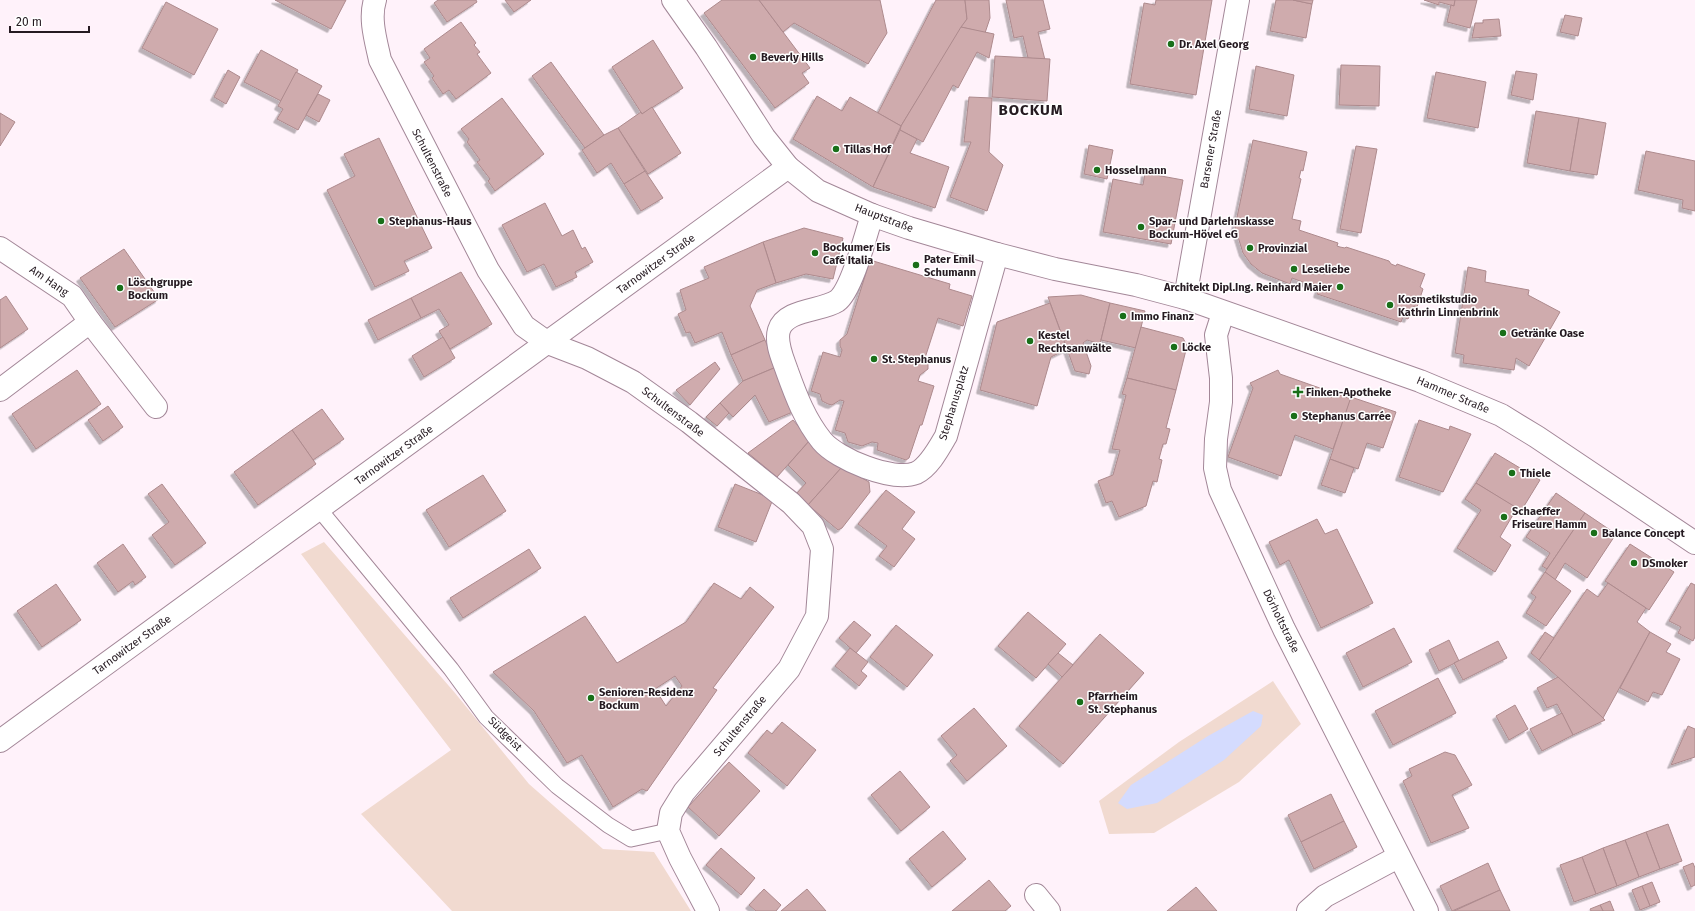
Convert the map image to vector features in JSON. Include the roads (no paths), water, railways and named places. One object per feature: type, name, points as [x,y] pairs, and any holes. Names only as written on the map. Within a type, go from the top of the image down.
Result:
[{"type":"street","name":"Schultenstraße","points":[[375,0],[372,9],[375,41],[380,60],[488,270],[524,326],[548,343],[586,358],[634,382],[689,422],[791,503],[813,526],[822,549],[817,616],[789,669],[684,792],[672,813],[668,831]]},
{"type":"street","name":"Hauptstraße","points":[[673,0],[706,47],[764,137],[788,167],[818,191],[872,215],[909,228],[997,254],[1055,269],[1136,285],[1185,298]]},
{"type":"street","name":"Barsener Straße","points":[[1185,298],[1238,0]]},
{"type":"street","name":"Tarnowitzer Straße","points":[[0,741],[788,167]]},
{"type":"street","name":"Stephanusplatz","points":[[872,215],[847,289],[836,301],[801,312],[786,320],[779,330],[779,346],[802,412],[822,442],[853,463],[892,474],[902,474],[916,473],[934,458],[946,436],[997,254]]},
{"type":"street","name":"Am Hang","points":[[0,248],[72,296],[90,322],[156,407]]},
{"type":"street","name":"Hammer Straße","points":[[1185,298],[1223,313],[1420,381],[1501,416],[1567,456],[1695,543]]},
{"type":"street","name":"Dörholtstraße","points":[[1223,313],[1216,334],[1221,378],[1221,402],[1216,439],[1215,468],[1220,490],[1284,629],[1344,745],[1398,857],[1427,911]]},
{"type":"street","points":[[0,390],[90,322]]},
{"type":"street","points":[[668,831],[680,858],[708,911]]},
{"type":"street","points":[[1308,911],[1325,896],[1398,857]]},
{"type":"street","points":[[1036,894],[1049,911]]},
{"type":"lane","name":"Südgeist","points":[[319,509],[451,669],[486,716],[557,786],[608,825],[631,839],[668,831]]},
{"type":"water","points":[[1253,711],[1263,715],[1261,726],[1224,760],[1157,803],[1127,809],[1118,803],[1131,785],[1208,736]]},
{"type":"place","name":"Dr. Axel Georg","points":[[1171,44]]},
{"type":"place","name":"Beverly Hills","points":[[753,57]]},
{"type":"place","name":"Tillas Hof","points":[[836,149]]},
{"type":"place","name":"Hosselmann","points":[[1097,170]]},
{"type":"place","name":"Stephanus-Haus","points":[[381,221]]},
{"type":"place","name":"Spar- und Darlehnskasse Bockum-Hövel eG","points":[[1141,227]]},
{"type":"place","name":"Provinzial","points":[[1250,248]]},
{"type":"place","name":"Bockumer Eis Café Italia","points":[[815,253]]},
{"type":"place","name":"Pater Emil Schumann","points":[[916,265]]},
{"type":"place","name":"Leseliebe","points":[[1294,269]]},
{"type":"place","name":"Architekt Dipl.Ing. Reinhard Maier","points":[[1340,287]]},
{"type":"place","name":"Löschgruppe Bockum","points":[[120,288]]},
{"type":"place","name":"Kosmetikstudio Kathrin Linnenbrink","points":[[1390,305]]},
{"type":"place","name":"Immo Finanz","points":[[1123,316]]},
{"type":"place","name":"Getränke Oase","points":[[1503,333]]},
{"type":"place","name":"Kestel Rechtsanwälte","points":[[1030,341]]},
{"type":"place","name":"Löcke","points":[[1174,347]]},
{"type":"place","name":"St. Stephanus","points":[[874,359]]},
{"type":"place","name":"Finken-Apotheke","points":[[1298,392]]},
{"type":"place","name":"Stephanus Carrée","points":[[1294,416]]},
{"type":"place","name":"Thiele","points":[[1512,473]]},
{"type":"place","name":"Schaeffer Friseure Hamm","points":[[1504,517]]},
{"type":"place","name":"Balance Concept","points":[[1594,533]]},
{"type":"place","name":"DSmoker","points":[[1634,563]]},
{"type":"place","name":"Senioren-Residenz Bockum","points":[[591,698]]},
{"type":"place","name":"Pfarrheim St. Stephanus","points":[[1080,702]]},
{"type":"district","name":"BOCKUM","points":[[1031,110]]}]
